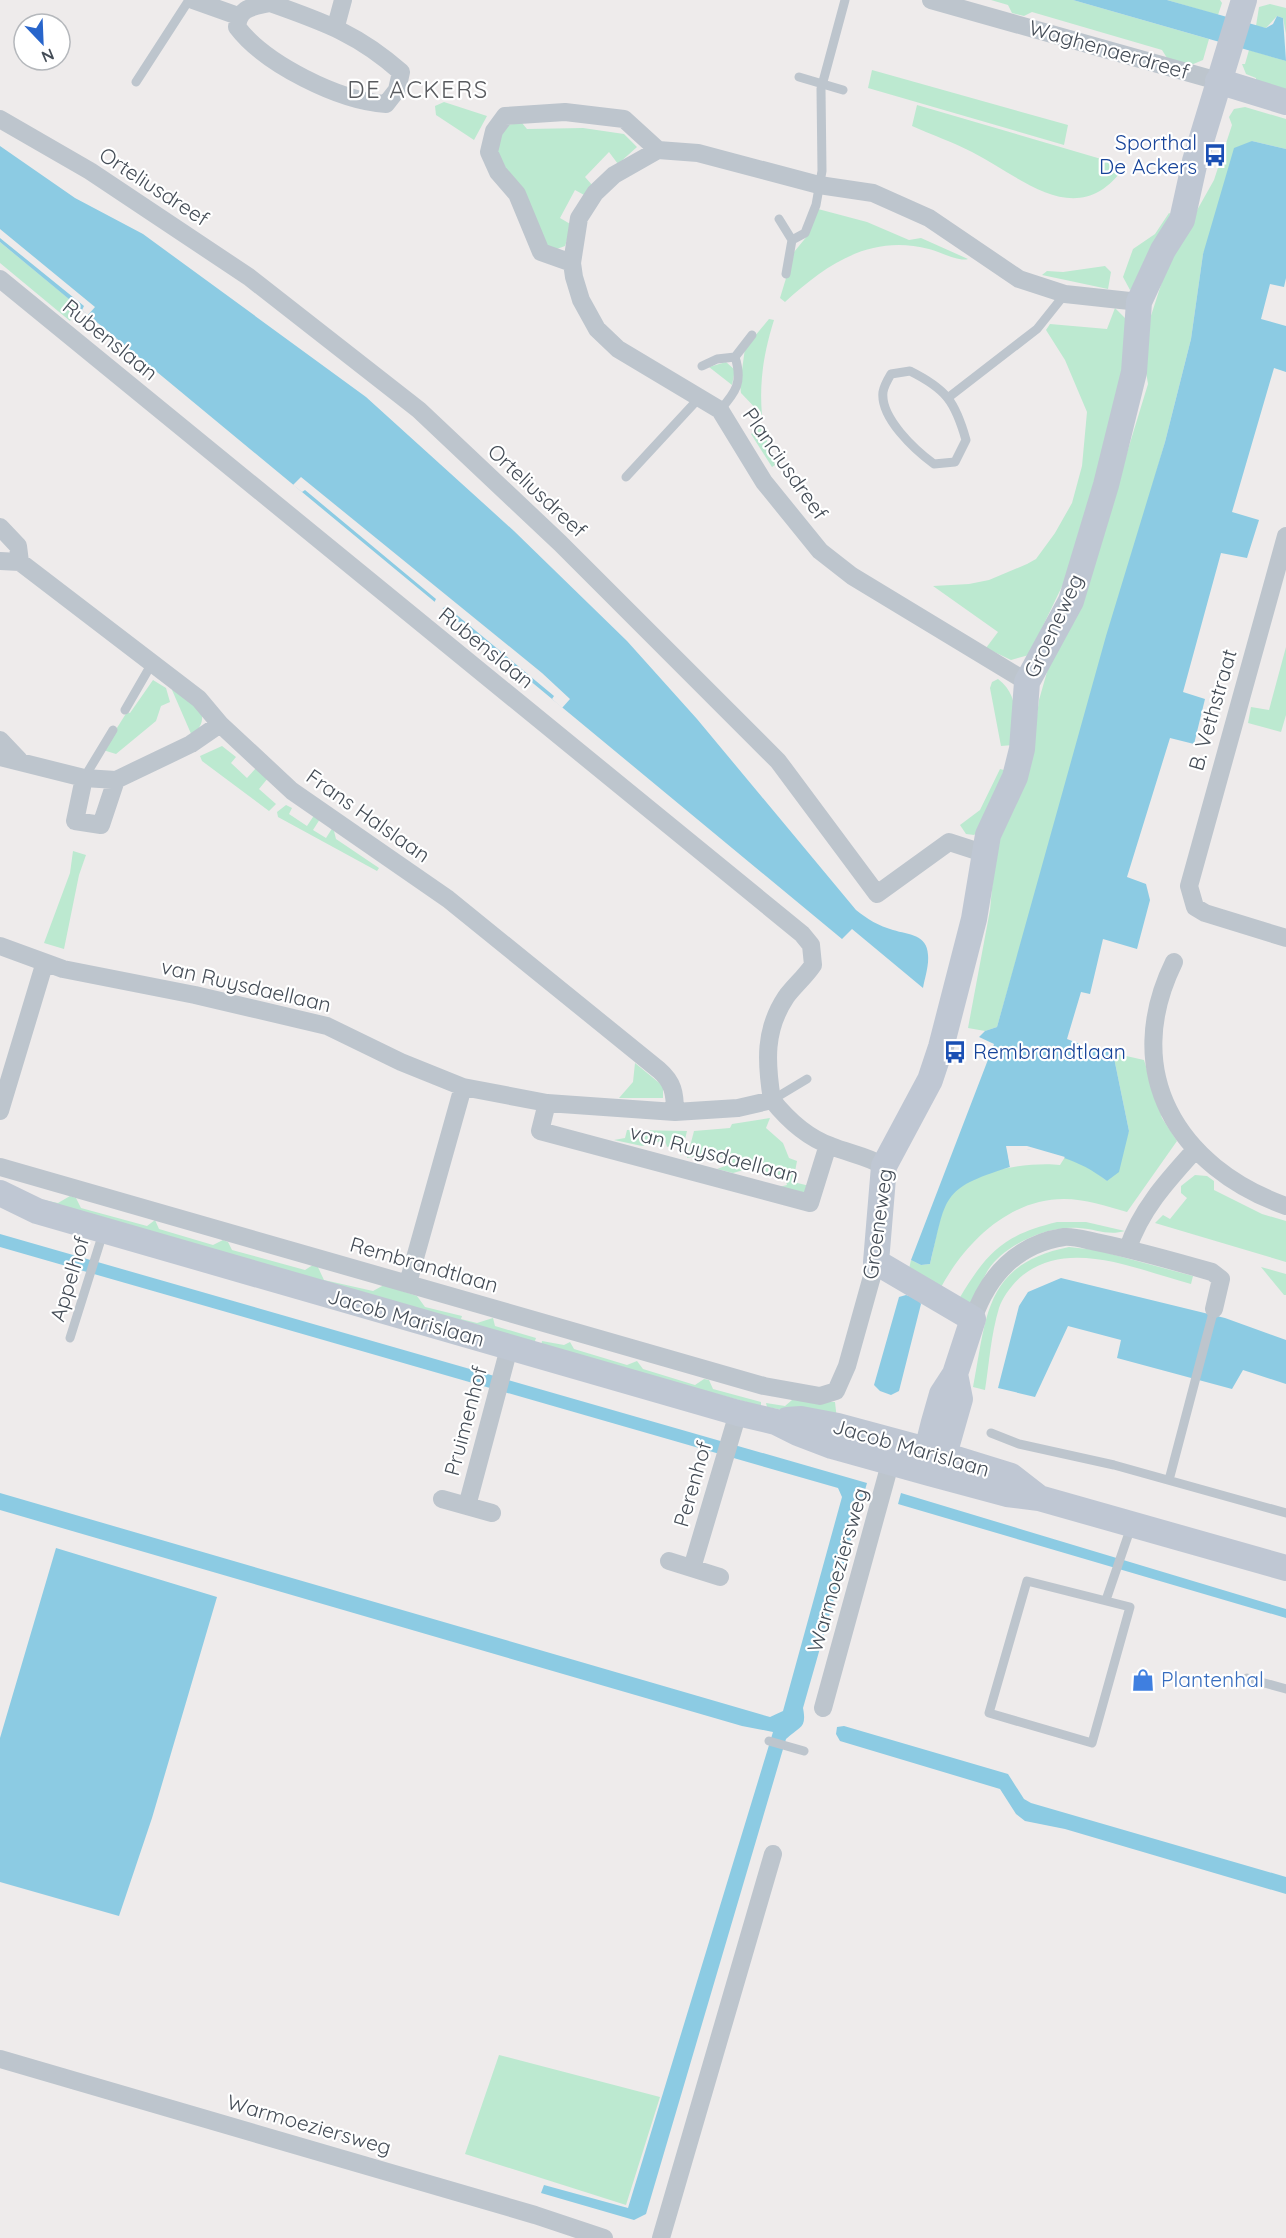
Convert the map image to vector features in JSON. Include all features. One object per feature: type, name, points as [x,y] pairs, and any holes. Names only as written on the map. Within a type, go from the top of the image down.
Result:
[{"type":"street","points":[[191,0],[238,16]]},
{"type":"street","points":[[336,26],[343,0]]},
{"type":"street","name":"Waghenaerdreef","points":[[932,0],[1221,71],[1286,102]]},
{"type":"street","name":"Groeneweg","points":[[836,1391],[847,1366],[876,1262],[884,1166],[930,1080],[941,1047],[974,919],[983,876],[983,853],[1019,758],[1027,682],[1071,601],[1106,485],[1134,372],[1138,302],[1163,250],[1182,220],[1195,160],[1243,1]]},
{"type":"street","points":[[270,3],[336,26],[377,51],[401,72],[397,90],[386,104],[369,103],[311,81],[249,42],[237,27],[238,16],[246,8],[270,3]]},
{"type":"street","points":[[572,263],[541,252],[517,194],[498,172],[489,152],[494,131],[505,116],[565,112],[624,119],[658,150],[698,153],[819,185],[873,193],[929,218],[1019,279],[1065,294],[1138,302]]},
{"type":"street","name":"Orteliusdreef","points":[[0,119],[90,171],[249,277],[419,410],[560,543],[770,753],[877,894],[949,842],[983,853]]},
{"type":"street","name":"Planciusdreef","points":[[658,150],[614,175],[595,193],[579,218],[572,263],[580,300],[597,329],[618,349],[701,396],[720,410],[764,482],[820,551],[852,576],[1027,682]]},
{"type":"street","name":"Rubenslaan","points":[[0,279],[802,934],[811,945],[813,965],[788,995],[773,1019],[766,1065],[772,1100]]},
{"type":"street","name":"Frans Halslaan","points":[[0,527],[18,546],[20,562],[151,665],[199,699],[220,724],[292,791],[448,899],[669,1078],[675,1092],[675,1112]]},
{"type":"street","name":"B. Vethstraat","points":[[1286,536],[1190,881],[1191,897],[1195,907],[1206,913],[1286,938]]},
{"type":"street","points":[[0,561],[20,562]]},
{"type":"street","points":[[0,757],[84,778],[116,780],[191,744],[220,724]]},
{"type":"street","points":[[0,741],[19,760]]},
{"type":"street","points":[[84,778],[75,820],[101,825],[116,780]]},
{"type":"street","name":"van Ruysdaellaan","points":[[0,946],[44,964],[327,1026],[401,1062],[463,1087],[547,1103],[675,1112],[738,1108],[772,1100],[787,1119],[803,1132],[828,1145],[884,1166]]},
{"type":"street","points":[[1174,962],[1161,988],[1152,1033],[1155,1070],[1165,1102],[1183,1135],[1196,1150],[1232,1180],[1256,1195],[1286,1206]]},
{"type":"street","points":[[0,1111],[44,964]]},
{"type":"street","points":[[408,1283],[463,1087]]},
{"type":"street","name":"van Ruysdaellaan","points":[[547,1103],[540,1131],[810,1203],[828,1145]]},
{"type":"street","points":[[1128,1248],[1138,1220],[1168,1180],[1196,1150]]},
{"type":"street","name":"Rembrandtlaan","points":[[0,1167],[764,1386],[820,1396],[836,1391]]},
{"type":"street","name":"Jacob Marislaan","points":[[0,1193],[37,1211],[104,1231],[738,1413],[776,1422],[801,1419],[893,1452],[933,1459],[1007,1494],[1039,1498],[1286,1568]]},
{"type":"street","name":"Jacob Marislaan","points":[[0,1208],[37,1211]]},
{"type":"street","points":[[933,1459],[942,1394],[955,1374],[973,1318],[994,1275],[1011,1258],[1039,1243],[1066,1237],[1128,1248],[1212,1272],[1221,1279],[1214,1309]]},
{"type":"street","points":[[876,1262],[973,1318]]},
{"type":"street","name":"Pruimenhof","points":[[467,1506],[509,1348]]},
{"type":"street","name":"Perenhof","points":[[692,1568],[738,1413]]},
{"type":"street","name":"Warmoeziersweg","points":[[823,1708],[893,1452]]},
{"type":"street","name":"Pruimenhof","points":[[442,1499],[492,1513]]},
{"type":"street","points":[[669,1561],[720,1577]]},
{"type":"street","points":[[661,2238],[773,1854]]},
{"type":"street","name":"Warmoeziersweg","points":[[0,2059],[535,2215],[604,2238]]},
{"type":"lane","points":[[136,82],[191,0]]},
{"type":"lane","points":[[792,240],[805,233],[816,205],[819,185],[822,83],[845,0]]},
{"type":"lane","points":[[799,77],[843,90]]},
{"type":"lane","points":[[779,219],[792,240],[786,274]]},
{"type":"lane","points":[[949,397],[1037,329],[1065,294]]},
{"type":"lane","points":[[735,357],[752,334]]},
{"type":"lane","points":[[702,366],[717,358],[735,357]]},
{"type":"lane","points":[[720,410],[736,392],[739,370],[735,357]]},
{"type":"lane","points":[[910,371],[932,382],[949,397],[958,413],[966,440],[955,462],[934,464],[910,447],[891,419],[883,393],[891,374],[910,371]]},
{"type":"lane","points":[[626,477],[701,396]]},
{"type":"lane","points":[[125,710],[151,665]]},
{"type":"lane","points":[[84,778],[113,729]]},
{"type":"lane","points":[[772,1100],[807,1078]]},
{"type":"lane","name":"Appelhof","points":[[70,1338],[104,1231]]},
{"type":"lane","points":[[1169,1480],[1214,1309]]},
{"type":"lane","points":[[991,1433],[1019,1444],[1169,1480],[1286,1513]]},
{"type":"lane","points":[[1106,1600],[1132,1524]]},
{"type":"lane","points":[[1027,1581],[1106,1600],[1130,1607],[1092,1743],[989,1713],[1027,1581]]},
{"type":"lane","points":[[1247,1678],[1286,1689]]},
{"type":"lane","points":[[769,1741],[804,1751]]},
{"type":"green space","points":[[991,0],[1073,0],[1209,39],[1203,60],[1191,65],[1167,58],[1162,50],[1032,12],[1024,16],[1012,13],[1008,5]]},
{"type":"green space","points":[[1167,0],[1220,0],[1222,3],[1218,15]]},
{"type":"green space","points":[[1270,4],[1286,8],[1286,34],[1283,18],[1277,16],[1266,28],[1256,26],[1259,7]]},
{"type":"green space","points":[[1249,50],[1286,61],[1286,92],[1256,83],[1256,78],[1246,74],[1242,64],[1245,64]]},
{"type":"green space","points":[[872,70],[1068,125],[1064,145],[868,88]]},
{"type":"green space","points":[[444,102],[487,116],[474,140],[436,115],[435,106]]},
{"type":"green space","points":[[917,105],[1125,166],[1107,186],[1089,196],[1070,198],[1051,194],[1031,186],[965,148],[912,126]]},
{"type":"green space","points":[[1245,107],[1286,119],[1286,149],[1252,141],[1203,254],[1191,339],[1165,442],[997,1027],[985,1031],[968,1028],[990,910],[995,855],[1005,817],[1030,769],[1039,700],[1051,658],[1082,600],[1148,384],[1143,353],[1148,325],[1169,260],[1214,180],[1232,125],[1229,117],[1234,109]]},
{"type":"green space","points":[[522,123],[527,129],[583,128],[624,134],[637,147],[618,164],[609,152],[585,177],[593,186],[586,196],[575,190],[560,218],[572,225],[565,246],[554,250],[541,243],[497,150],[499,136],[507,125]]},
{"type":"green space","points":[[818,209],[867,222],[909,240],[921,238],[968,259],[964,260],[908,245],[869,249],[833,265],[785,302],[780,298],[794,252],[808,235]]},
{"type":"green space","points":[[1169,213],[1175,216],[1137,285],[1130,290],[1123,277],[1133,249],[1155,234]]},
{"type":"green space","points":[[0,242],[80,308],[70,321],[0,263]]},
{"type":"green space","points":[[1105,266],[1111,272],[1108,289],[1042,275],[1047,271],[1063,272]]},
{"type":"green space","points":[[1115,308],[1127,320],[1124,384],[1066,578],[1029,655],[1011,660],[986,648],[998,632],[933,586],[969,584],[989,580],[1027,564],[1036,559],[1055,533],[1072,503],[1082,466],[1087,412],[1065,360],[1046,330],[1050,324],[1107,329]]},
{"type":"green space","points":[[769,319],[774,320],[763,367],[762,415],[741,393],[740,385],[745,348]]},
{"type":"green space","points":[[726,362],[735,370],[732,385],[709,367]]},
{"type":"green space","points":[[762,426],[775,465],[772,467],[751,434]]},
{"type":"green space","points":[[1286,647],[1286,715],[1281,732],[1248,723],[1251,707],[1269,710]]},
{"type":"green space","points":[[998,679],[1010,693],[1013,701],[1015,717],[1013,745],[1001,746],[990,688],[992,682]]},
{"type":"green space","points":[[153,680],[166,688],[170,702],[161,706],[156,721],[116,754],[103,750],[127,712],[130,713]]},
{"type":"green space","points":[[169,683],[191,700],[201,712],[202,720],[192,736]]},
{"type":"green space","points":[[222,746],[236,757],[231,763],[247,778],[257,767],[268,778],[259,789],[276,804],[269,811],[202,761],[200,756]]},
{"type":"green space","points":[[1000,769],[1008,771],[980,830],[974,835],[966,834],[960,825],[980,810]]},
{"type":"green space","points":[[286,805],[292,808],[289,814],[307,826],[315,814],[320,819],[313,830],[326,838],[333,827],[336,839],[379,868],[377,871],[278,817],[277,812]]},
{"type":"green space","points":[[73,851],[86,855],[79,875],[64,949],[44,943],[70,873]]},
{"type":"green space","points":[[1113,1053],[1144,1060],[1162,1118],[1177,1141],[1127,1212],[1080,1200],[1044,1201],[1024,1207],[990,1227],[962,1256],[940,1289],[909,1269],[911,1260],[921,1265],[930,1264],[946,1201],[953,1191],[980,1175],[1015,1167],[1060,1165],[1065,1157],[1089,1167],[1107,1181],[1129,1131]]},
{"type":"green space","points":[[635,1063],[663,1086],[663,1098],[619,1098],[633,1082]]},
{"type":"green space","points":[[770,1118],[766,1128],[783,1143],[789,1158],[797,1161],[793,1182],[810,1186],[806,1193],[779,1187],[787,1185],[784,1174],[774,1176],[772,1171],[761,1174],[758,1166],[733,1173],[717,1169],[728,1165],[724,1156],[714,1159],[712,1152],[687,1158],[694,1131],[730,1128],[732,1124]]},
{"type":"green space","points":[[627,1130],[687,1131],[681,1156],[677,1144],[667,1147],[665,1140],[642,1146],[614,1140],[625,1138]]},
{"type":"green space","points":[[1195,1175],[1207,1176],[1214,1181],[1214,1190],[1262,1214],[1286,1221],[1286,1262],[1155,1223],[1163,1215],[1170,1219],[1187,1198],[1181,1193],[1181,1186]]},
{"type":"green space","points":[[70,1196],[76,1198],[81,1208],[147,1226],[155,1220],[159,1229],[213,1245],[223,1240],[228,1242],[232,1250],[305,1270],[316,1263],[324,1280],[373,1291],[384,1285],[417,1296],[425,1307],[462,1316],[461,1319],[477,1323],[493,1318],[495,1326],[536,1338],[534,1344],[39,1199],[58,1203]]},
{"type":"green space","points":[[1057,1222],[1086,1222],[1125,1231],[1107,1233],[1067,1228],[1029,1238],[1016,1244],[996,1261],[988,1270],[971,1303],[959,1299],[988,1257],[998,1248],[1023,1233]]},
{"type":"green space","points":[[1069,1247],[1096,1250],[1193,1276],[1191,1284],[1105,1260],[1062,1259],[1042,1264],[1019,1278],[1003,1299],[994,1328],[985,1390],[973,1387],[987,1316],[994,1297],[1005,1280],[1020,1266],[1041,1255]]},
{"type":"green space","points":[[1261,1267],[1286,1274],[1286,1295],[1284,1295]]},
{"type":"green space","points":[[542,1341],[564,1345],[570,1342],[574,1349],[627,1365],[637,1361],[643,1369],[695,1385],[704,1379],[709,1380],[713,1389],[761,1402],[761,1406],[541,1346]]},
{"type":"green space","points":[[792,1400],[835,1402],[837,1420],[767,1407],[766,1403],[785,1406]]},
{"type":"green space","points":[[499,2055],[660,2097],[626,2205],[465,2154]]},
{"type":"water","points":[[1073,0],[1167,0],[1266,28],[1273,24],[1277,16],[1283,18],[1286,61]]},
{"type":"water","points":[[1252,141],[1286,149],[1286,278],[1284,287],[1270,284],[1261,319],[1286,326],[1286,372],[1274,368],[1232,512],[1259,520],[1247,558],[1221,553],[1183,692],[1205,699],[1194,744],[1170,738],[1127,877],[1146,884],[1150,900],[1137,949],[1103,939],[1090,994],[1081,992],[1067,1039],[1080,1044],[1080,1047],[1091,1050],[1092,1047],[1113,1053],[1129,1131],[1119,1172],[1107,1181],[1084,1166],[1060,1156],[1007,1146],[1010,1167],[970,1182],[950,1199],[944,1210],[930,1264],[921,1265],[911,1260],[994,1044],[979,1037],[985,1031],[997,1027],[1106,636],[1165,442],[1191,339],[1203,254],[1234,148]]},
{"type":"water","points":[[0,146],[75,198],[143,234],[366,397],[514,531],[627,641],[697,719],[856,910],[878,924],[921,939],[927,948],[928,959],[923,988],[852,929],[842,939],[0,242]]},
{"type":"water","points":[[0,1234],[867,1483],[803,1708],[803,1724],[786,1739],[646,2214],[634,2220],[541,2193],[544,2185],[628,2208],[773,1732],[742,1726],[0,1510],[0,1493],[770,1717],[783,1711],[842,1497],[838,1488],[0,1247]]},
{"type":"water","points":[[1061,1278],[1225,1318],[1286,1340],[1286,1384],[1243,1370],[1232,1389],[1117,1358],[1121,1340],[1068,1326],[1035,1397],[998,1388],[1019,1306],[1028,1292]]},
{"type":"water","points":[[906,1295],[918,1299],[921,1304],[899,1391],[891,1395],[880,1391],[874,1385],[899,1297]]},
{"type":"water","points":[[901,1493],[1286,1609],[1286,1618],[898,1504]]},
{"type":"water","points":[[56,1548],[217,1597],[152,1818],[119,1916],[0,1882],[0,1738]]},
{"type":"water","points":[[844,1726],[1008,1774],[1024,1799],[1031,1803],[1286,1877],[1286,1894],[1065,1829],[1025,1821],[1016,1814],[1000,1789],[840,1741],[836,1734],[837,1727]]},
{"type":"pier","points":[[0,229],[95,307],[88,315],[82,310],[84,306],[0,238]]},
{"type":"pier","points":[[301,477],[542,673],[570,699],[562,708],[552,699],[554,696],[446,606],[442,609],[434,603],[436,599],[305,490],[302,492],[293,485]]},
{"type":"pier","points":[[1006,1146],[1027,1146],[1065,1157],[1063,1159],[1027,1149],[1010,1149],[1013,1167],[1010,1167]]},
{"type":"place","name":"Sporthal De Ackers","points":[[1215,155]]},
{"type":"place","name":"Rembrandtlaan","points":[[955,1052]]},
{"type":"place","name":"Plantenhal","points":[[1143,1680]]},
{"type":"district","name":"DE ACKERS","points":[[418,90]]}]
